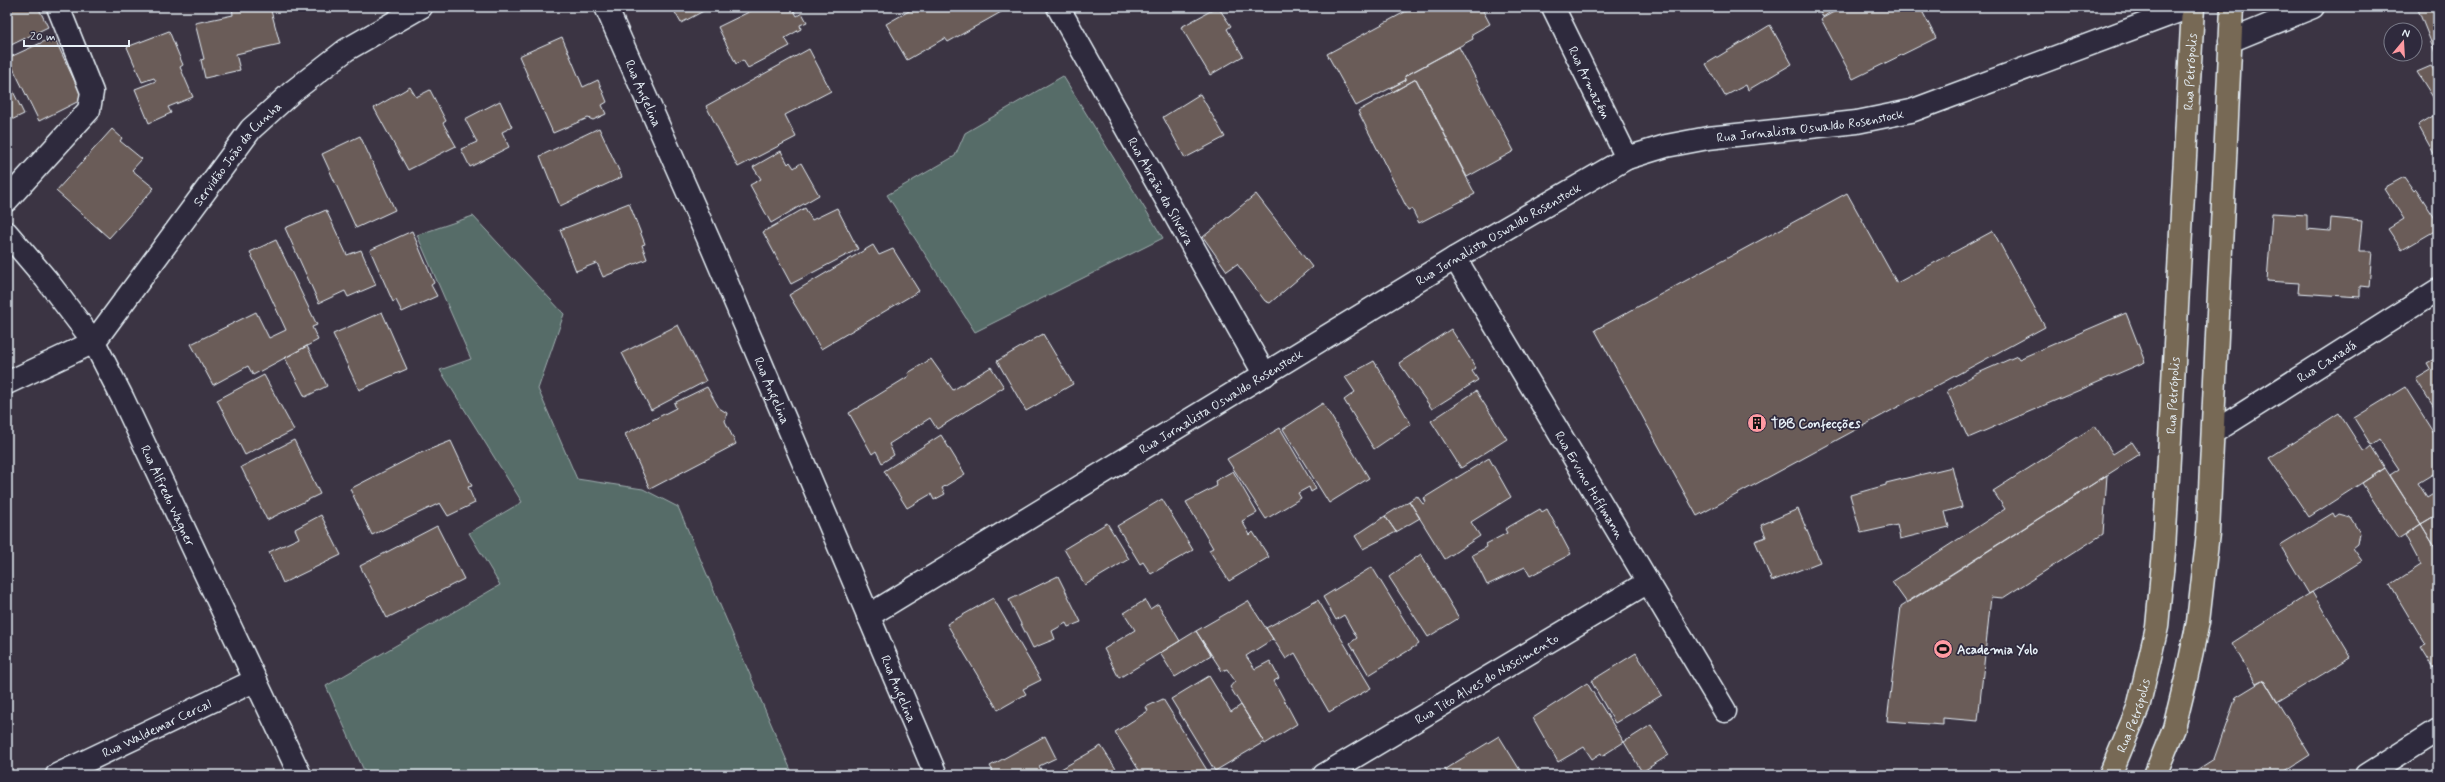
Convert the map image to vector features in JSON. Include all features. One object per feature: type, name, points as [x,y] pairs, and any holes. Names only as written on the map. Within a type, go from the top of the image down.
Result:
[{"type":"main road","name":"Rua Petrópolis","points":[[2110,775],[2138,708],[2158,620],[2164,551],[2173,394],[2192,7]]},
{"type":"main road","points":[[2155,775],[2174,728],[2198,622],[2208,534],[2214,432],[2232,7]]},
{"type":"street","points":[[7,200],[89,110],[92,92],[58,7]]},
{"type":"street","name":"Servidão João da Cunha","points":[[94,342],[251,130],[292,92],[346,50],[421,7]]},
{"type":"street","name":"Rua Angelina","points":[[606,7],[711,245],[936,775]]},
{"type":"street","name":"Rua Abraão da Silveira","points":[[1058,7],[1265,375]]},
{"type":"street","name":"Rua Armazém","points":[[1553,7],[1627,158]]},
{"type":"street","name":"Rua Jornalista Oswaldo Rosenstock","points":[[868,616],[1455,258],[1627,158],[1666,146],[1708,138],[1856,122],[1911,111],[2192,7]]},
{"type":"street","points":[[2230,41],[2313,7]]},
{"type":"street","name":"Rua Alfredo Wagner","points":[[7,233],[46,279],[94,342],[123,399],[300,775]]},
{"type":"street","name":"Rua Ervino Hoffmann","points":[[1455,258],[1725,711]]},
{"type":"street","name":"Rua Canadá","points":[[2214,432],[2438,290]]},
{"type":"street","points":[[7,383],[94,342]]},
{"type":"street","name":"Rua Tito Alves do Nascimento","points":[[1324,775],[1648,582]]},
{"type":"street","name":"Rua Waldemar Cercal","points":[[57,775],[256,680]]},
{"type":"street","points":[[2367,775],[2438,730]]},
{"type":"green space","points":[[1063,76],[1163,238],[975,332],[887,195],[955,156],[965,133]]},
{"type":"green space","points":[[473,216],[564,314],[538,389],[577,479],[643,489],[678,507],[793,775],[366,775],[326,686],[500,585],[469,533],[522,502],[440,370],[471,359],[417,235]]},
{"type":"building","points":[[7,7],[38,7],[48,27],[7,47]]},
{"type":"building","points":[[232,7],[255,7],[256,9],[270,7],[280,44],[236,54],[240,70],[205,78],[201,60],[204,59],[195,23],[233,15]]},
{"type":"building","points":[[672,7],[711,7],[681,23]]},
{"type":"building","points":[[759,7],[792,7],[797,16],[802,13],[807,22],[800,25],[801,29],[785,38],[790,46],[748,68],[743,60],[736,64],[718,27]]},
{"type":"building","points":[[916,7],[1000,7],[1003,11],[948,42],[945,38],[907,60],[886,24]]},
{"type":"building","points":[[1218,7],[1231,26],[1227,29],[1243,56],[1210,75],[1181,27]]},
{"type":"building","points":[[1414,7],[1481,7],[1490,24],[1472,34],[1473,39],[1405,76],[1406,80],[1356,106],[1327,54]]},
{"type":"building","points":[[1818,7],[1838,7],[1823,17]]},
{"type":"building","points":[[1843,7],[1920,7],[1936,38],[1853,79],[1821,19]]},
{"type":"building","points":[[2417,7],[2438,7],[2438,51],[2435,52]]},
{"type":"building","points":[[1770,25],[1792,64],[1748,90],[1746,85],[1725,96],[1706,64]]},
{"type":"building","points":[[169,31],[183,65],[180,67],[193,97],[168,107],[171,113],[149,123],[135,89],[156,81],[154,78],[142,82],[127,47]]},
{"type":"building","points":[[54,37],[83,99],[39,121],[8,58]]},
{"type":"building","points":[[562,37],[583,87],[598,80],[607,102],[602,105],[606,114],[593,120],[588,118],[553,133],[519,56]]},
{"type":"building","points":[[1459,47],[1514,151],[1467,177],[1416,79],[1393,92],[1390,88],[1406,80],[1405,76]]},
{"type":"building","points":[[809,49],[831,91],[785,115],[796,137],[738,167],[706,106]]},
{"type":"building","points":[[2431,66],[2438,76],[2438,105],[2417,72]]},
{"type":"building","points":[[7,79],[24,114],[7,122]]},
{"type":"building","points":[[1416,79],[1475,194],[1419,223],[1412,209],[1408,210],[1358,111]]},
{"type":"building","points":[[410,87],[416,97],[430,90],[446,121],[443,123],[456,146],[408,170],[374,108]]},
{"type":"building","points":[[1200,94],[1225,137],[1185,158],[1163,117]]},
{"type":"building","points":[[500,101],[512,127],[502,132],[509,147],[470,167],[461,149],[477,142],[465,119]]},
{"type":"building","points":[[2438,113],[2438,161],[2418,125]]},
{"type":"building","points":[[599,128],[622,177],[560,206],[540,156]]},
{"type":"building","points":[[112,129],[122,138],[120,141],[142,159],[132,170],[154,188],[109,238],[56,191]]},
{"type":"building","points":[[360,136],[395,210],[356,228],[322,154]]},
{"type":"building","points":[[781,151],[788,164],[790,162],[794,168],[801,163],[819,195],[771,223],[750,185],[761,179],[753,167]]},
{"type":"building","points":[[2404,177],[2414,191],[2416,189],[2438,223],[2438,229],[2402,250],[2388,229],[2404,219],[2384,188]]},
{"type":"building","name":"TBB Confecções","points":[[1847,193],[1897,283],[1993,231],[2045,327],[1697,516],[1595,330]]},
{"type":"building","points":[[1256,194],[1312,267],[1270,303],[1265,301],[1237,264],[1227,271],[1203,237]]},
{"type":"building","points":[[629,203],[645,244],[642,245],[647,259],[603,277],[597,263],[576,271],[560,230]]},
{"type":"building","points":[[805,208],[812,220],[837,208],[858,249],[791,284],[763,232]]},
{"type":"building","points":[[326,210],[347,255],[361,250],[376,285],[348,297],[345,291],[319,303],[285,228]]},
{"type":"building","points":[[2272,213],[2307,215],[2307,229],[2330,231],[2331,218],[2362,221],[2359,251],[2372,251],[2369,287],[2360,286],[2360,297],[2298,293],[2299,283],[2267,281]]},
{"type":"building","points":[[412,231],[434,283],[431,285],[437,296],[402,312],[396,300],[393,302],[370,250]]},
{"type":"building","points":[[276,240],[317,325],[312,327],[318,340],[253,375],[248,366],[213,385],[191,344],[256,312],[269,338],[286,330],[250,252]]},
{"type":"building","points":[[873,245],[879,255],[893,249],[919,291],[821,349],[789,295]]},
{"type":"building","points":[[382,312],[407,369],[359,390],[333,334]]},
{"type":"building","points":[[2126,313],[2145,362],[1968,438],[1947,391],[1976,374],[2017,356],[2019,359]]},
{"type":"building","points":[[678,325],[706,381],[651,410],[622,353]]},
{"type":"building","points":[[1451,329],[1476,368],[1472,371],[1478,380],[1432,409],[1399,363]]},
{"type":"building","points":[[1043,334],[1073,384],[1026,411],[997,361]]},
{"type":"building","points":[[307,346],[327,386],[305,397],[285,358]]},
{"type":"building","points":[[2438,357],[2438,414],[2416,379],[2431,370],[2427,363]]},
{"type":"building","points":[[931,359],[953,390],[991,367],[1004,387],[937,429],[930,418],[889,444],[894,455],[882,463],[876,451],[872,454],[849,413],[909,376],[908,373]]},
{"type":"building","points":[[1374,361],[1411,424],[1374,449],[1344,400],[1355,392],[1345,377]]},
{"type":"building","points":[[264,375],[294,430],[245,455],[217,400]]},
{"type":"building","points":[[707,387],[719,408],[727,413],[725,421],[736,444],[650,489],[625,434],[676,408],[674,403]]},
{"type":"building","points":[[2405,387],[2438,439],[2438,471],[2418,483],[2427,497],[2438,490],[2438,514],[2421,524],[2390,475],[2399,469],[2379,439],[2371,445],[2354,418]]},
{"type":"building","points":[[1476,391],[1507,439],[1461,468],[1431,421]]},
{"type":"building","points":[[1323,403],[1369,478],[1329,503],[1283,429]]},
{"type":"building","points":[[2339,413],[2364,452],[2371,446],[2385,468],[2309,517],[2269,458]]},
{"type":"building","points":[[2095,426],[2113,454],[2132,442],[2140,454],[1907,603],[1892,582],[2005,509],[1993,491]]},
{"type":"building","points":[[1280,428],[1316,489],[1311,492],[1309,487],[1298,493],[1301,498],[1266,519],[1227,459]]},
{"type":"building","points":[[941,435],[965,474],[942,488],[945,494],[934,500],[931,494],[907,508],[884,471]]},
{"type":"building","points":[[294,440],[320,494],[267,520],[241,467]]},
{"type":"building","points":[[451,441],[472,486],[468,487],[475,503],[448,516],[440,503],[372,535],[350,489],[418,454]]},
{"type":"building","points":[[1489,458],[1511,497],[1471,522],[1480,536],[1445,559],[1409,501],[1417,496],[1423,504],[1426,502],[1424,498]]},
{"type":"building","points":[[1952,467],[1962,507],[1945,512],[1949,527],[1900,539],[1897,525],[1861,533],[1850,495],[1886,485],[1886,483]]},
{"type":"building","points":[[2385,468],[2421,524],[2398,539],[2362,483]]},
{"type":"building","points":[[1233,471],[1257,513],[1242,521],[1250,535],[1253,532],[1269,557],[1229,581],[1209,550],[1213,548],[1186,502],[1217,486],[1215,481]]},
{"type":"building","points":[[2107,475],[2103,534],[2003,598],[1991,597],[1978,721],[1943,718],[1943,725],[1887,721],[1901,606]]},
{"type":"building","points":[[1162,499],[1193,550],[1151,574],[1143,562],[1140,564],[1117,526]]},
{"type":"building","points":[[1409,501],[1420,518],[1396,532],[1385,516]]},
{"type":"building","points":[[1540,509],[1542,512],[1547,509],[1571,554],[1530,576],[1525,567],[1487,585],[1472,555],[1487,547],[1486,544],[1507,533],[1505,529]]},
{"type":"building","points":[[1798,509],[1820,562],[1772,581],[1755,541],[1766,537],[1761,525]]},
{"type":"building","points":[[2333,513],[2335,517],[2339,514],[2350,517],[2360,533],[2358,544],[2353,548],[2362,561],[2309,594],[2280,545]]},
{"type":"building","points":[[2438,514],[2438,552],[2421,524]]},
{"type":"building","points":[[321,515],[341,555],[283,583],[269,552],[299,538],[295,529]]},
{"type":"building","points":[[1385,516],[1396,532],[1363,549],[1355,536]]},
{"type":"building","points":[[1107,523],[1129,559],[1085,585],[1064,549]]},
{"type":"building","points":[[2421,524],[2438,552],[2438,665],[2434,668],[2421,647],[2426,645],[2390,585],[2421,565],[2405,535]]},
{"type":"building","points":[[437,526],[464,579],[387,618],[360,566]]},
{"type":"building","points":[[1421,554],[1459,618],[1428,637],[1389,577]]},
{"type":"building","points":[[1372,567],[1419,644],[1369,675],[1350,643],[1357,638],[1344,615],[1336,620],[1323,597]]},
{"type":"building","points":[[1058,576],[1081,622],[1068,627],[1066,623],[1052,631],[1055,639],[1033,648],[1009,600]]},
{"type":"building","points":[[2312,592],[2351,657],[2277,702],[2264,680],[2256,684],[2232,643]]},
{"type":"building","points":[[993,598],[1041,680],[1023,689],[1026,694],[998,710],[947,624]]},
{"type":"building","points":[[1145,600],[1150,609],[1158,604],[1180,641],[1119,678],[1104,649],[1135,630],[1124,613]]},
{"type":"building","points":[[1318,600],[1371,688],[1329,712],[1295,653],[1286,659],[1266,628]]},
{"type":"building","points":[[1248,601],[1273,639],[1246,656],[1255,669],[1270,661],[1279,678],[1274,681],[1297,724],[1265,744],[1230,687],[1235,681],[1227,669],[1222,671],[1196,631]]},
{"type":"building","points":[[1196,631],[1211,655],[1175,677],[1160,653]]},
{"type":"building","points":[[1636,653],[1662,695],[1615,723],[1591,681]]},
{"type":"building","points":[[1209,676],[1231,712],[1241,705],[1264,742],[1215,771],[1171,699]]},
{"type":"building","points":[[2264,680],[2310,755],[2279,775],[2189,775],[2214,759],[2236,697]]},
{"type":"building","points":[[1587,683],[1624,742],[1602,756],[1601,753],[1592,759],[1584,747],[1558,762],[1533,718]]},
{"type":"building","points":[[1163,699],[1210,775],[1142,775],[1115,732],[1148,711],[1146,707]]},
{"type":"building","points":[[1651,725],[1669,755],[1642,772],[1624,742]]},
{"type":"building","points":[[1045,736],[1056,758],[1039,766],[1044,775],[995,775],[990,766]]},
{"type":"building","points":[[1499,736],[1523,775],[1449,775],[1445,769]]},
{"type":"building","points":[[1101,746],[1120,775],[1065,775],[1061,769]]},
{"type":"place","name":"TBB Confecções","points":[[1757,423]]},
{"type":"place","name":"Academia Yolo","points":[[1943,649]]}]
